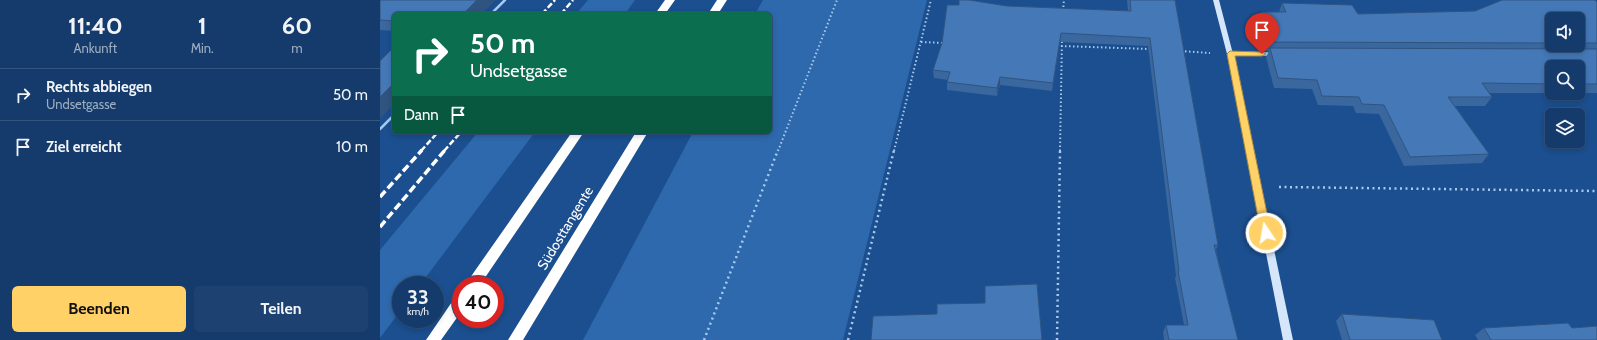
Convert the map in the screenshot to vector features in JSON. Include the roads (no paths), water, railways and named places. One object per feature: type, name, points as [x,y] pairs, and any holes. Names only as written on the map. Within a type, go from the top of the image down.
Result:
[{"type":"highway","points":[[661,12],[670,0]]},
{"type":"highway","points":[[714,12],[722,0]]},
{"type":"highway","points":[[478,276],[577,134]]},
{"type":"highway","name":"Südosttangente","points":[[515,340],[641,134]]},
{"type":"highway","points":[[433,340],[452,313]]},
{"type":"street","points":[[1216,0],[1230,54],[1288,340]]},
{"type":"street","points":[[1230,54],[1278,54]]},
{"type":"lane","points":[[493,12],[505,0]]},
{"type":"lane","points":[[380,130],[392,117]]},
{"type":"railway","points":[[544,12],[555,0]]},
{"type":"railway","points":[[563,12],[573,0]]},
{"type":"railway","points":[[421,151],[436,134]]},
{"type":"railway","points":[[444,151],[459,134]]},
{"type":"railway","points":[[380,197],[422,150]]},
{"type":"railway","points":[[380,227],[445,150]]}]
